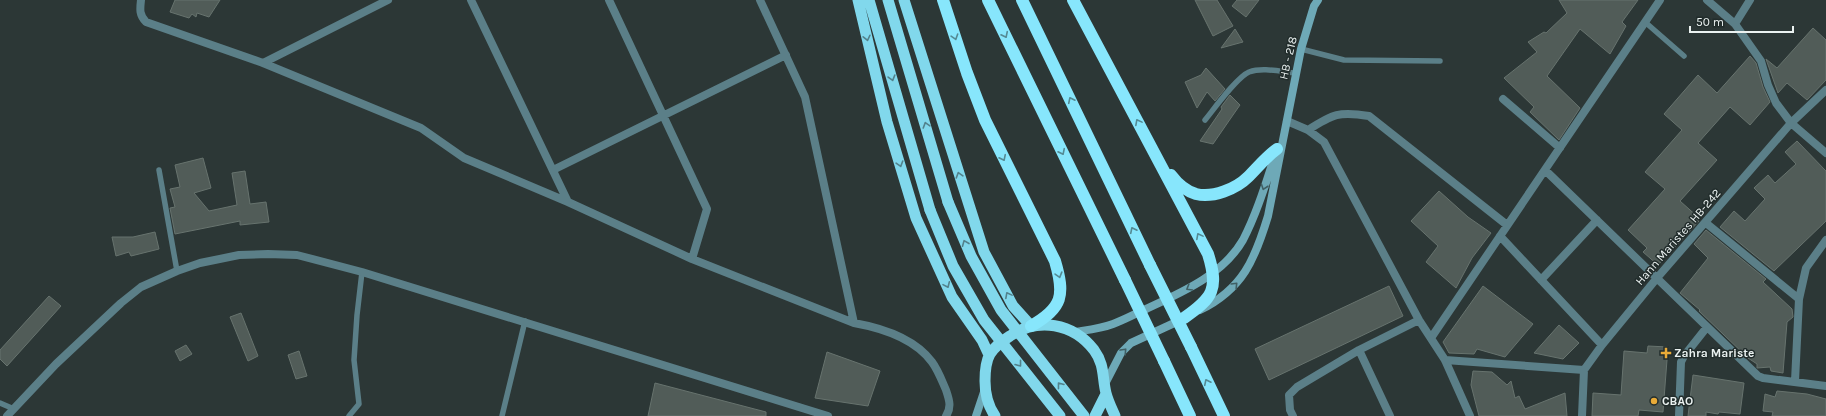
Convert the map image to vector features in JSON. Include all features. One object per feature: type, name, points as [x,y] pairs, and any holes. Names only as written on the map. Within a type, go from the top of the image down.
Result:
[{"type":"highway","points":[[858,0],[887,122],[916,218],[952,297],[982,340],[989,355]]},
{"type":"highway","points":[[869,0],[930,210],[953,266],[984,320],[1060,416]]},
{"type":"highway","points":[[888,0],[948,202],[970,256],[1001,310],[1084,416]]},
{"type":"highway","points":[[904,0],[984,252],[1013,306],[1031,326]]},
{"type":"highway","points":[[943,0],[967,73],[985,120],[1055,261],[1061,281],[1058,303],[1053,312],[1031,326],[1016,332],[998,343],[989,355],[985,372],[985,388],[988,401],[995,416]]},
{"type":"highway","points":[[988,0],[1190,416]]},
{"type":"highway","points":[[1022,0],[1224,416]]},
{"type":"highway","points":[[1073,0],[1208,254],[1214,272],[1214,283],[1206,302],[1184,318]]},
{"type":"highway","points":[[1153,150],[1172,177],[1184,188],[1196,194],[1216,193],[1230,190],[1247,178],[1277,149]]},
{"type":"highway","points":[[1031,326],[1046,324],[1060,326],[1074,332],[1086,340],[1095,351],[1102,364],[1105,389],[1115,416]]},
{"type":"highway","points":[[1095,416],[1105,389]]},
{"type":"main road","name":"HB - 218","points":[[1286,122],[1301,49],[1314,6],[1318,0]]},
{"type":"main road","points":[[1074,332],[1095,329],[1113,324],[1178,294],[1214,272],[1227,260],[1242,241],[1254,216],[1286,122]]},
{"type":"main road","points":[[1105,389],[1121,353],[1131,343],[1203,309],[1225,295],[1241,278],[1253,260],[1268,216],[1286,122]]},
{"type":"main road","points":[[976,416],[985,388]]},
{"type":"street","points":[[141,0],[139,11],[142,18],[146,22],[263,63],[422,128],[464,158],[568,202],[692,259],[854,323],[872,326],[911,342],[932,362],[943,382],[950,405],[946,416]]},
{"type":"street","points":[[263,63],[388,0]]},
{"type":"street","points":[[471,0],[568,202]]},
{"type":"street","points":[[609,0],[662,116],[707,209],[692,259]]},
{"type":"street","points":[[760,0],[806,97],[854,323]]},
{"type":"street","points":[[1431,338],[1660,0]]},
{"type":"street","points":[[1707,0],[1735,24],[1761,61],[1768,85],[1776,103],[1792,123],[1826,153]]},
{"type":"street","points":[[1735,24],[1750,0]]},
{"type":"street","points":[[553,170],[786,55]]},
{"type":"street","name":"Hann Maristes HB-242","points":[[1584,370],[1602,345],[1657,278],[1792,123],[1826,90]]},
{"type":"street","points":[[1503,99],[1560,148]]},
{"type":"street","points":[[1308,130],[1326,118],[1348,112],[1369,116],[1507,225]]},
{"type":"street","points":[[1286,122],[1308,130],[1324,142],[1419,320],[1445,360],[1470,416]]},
{"type":"street","points":[[1545,170],[1758,376],[1763,378],[1826,386]]},
{"type":"street","points":[[1541,280],[1597,220]]},
{"type":"street","points":[[1706,223],[1800,299]]},
{"type":"street","points":[[1500,236],[1602,345]]},
{"type":"street","points":[[1795,381],[1800,299],[1806,268],[1826,240]]},
{"type":"street","points":[[7,416],[56,364],[121,303],[141,287],[177,271],[213,260],[268,254],[297,255],[362,272],[525,321],[828,416]]},
{"type":"street","points":[[1293,416],[1290,410],[1289,395],[1297,387],[1359,350],[1419,320]]},
{"type":"street","points":[[1679,416],[1681,362],[1707,327]]},
{"type":"street","points":[[1359,350],[1390,416]]},
{"type":"street","points":[[1445,360],[1584,370],[1582,416]]},
{"type":"lane","points":[[1645,22],[1684,56]]},
{"type":"lane","points":[[1301,49],[1344,60],[1440,62]]},
{"type":"lane","points":[[1205,120],[1241,78],[1250,72],[1264,70],[1296,73]]},
{"type":"lane","points":[[159,170],[177,271]]},
{"type":"lane","points":[[349,416],[359,404],[354,360],[356,314],[362,272]]},
{"type":"lane","points":[[502,416],[525,321]]},
{"type":"lane","points":[[0,403],[14,409]]},
{"type":"building","points":[[175,0],[220,0],[209,17],[197,13],[196,17],[192,14],[189,18],[170,12]]},
{"type":"building","points":[[1195,0],[1217,0],[1233,26],[1213,36]]},
{"type":"building","points":[[1237,0],[1259,0],[1246,17],[1232,6]]},
{"type":"building","points":[[1559,0],[1638,0],[1622,22],[1626,26],[1610,54],[1580,29],[1547,76],[1580,108],[1559,140],[1530,112],[1534,107],[1504,78],[1537,52],[1528,42],[1544,32],[1546,33],[1567,13]]},
{"type":"building","points":[[1813,28],[1826,40],[1826,80],[1807,100],[1787,83],[1778,93],[1766,59],[1777,68]]},
{"type":"building","points":[[1235,29],[1243,42],[1221,48]]},
{"type":"building","points":[[1750,56],[1756,63],[1763,87],[1770,102],[1750,125],[1730,107],[1698,143],[1717,160],[1680,201],[1699,218],[1699,221],[1658,265],[1643,252],[1647,248],[1628,230],[1665,189],[1645,172],[1682,130],[1664,114],[1698,75],[1717,93]]},
{"type":"building","points":[[1206,68],[1225,89],[1215,101],[1207,92],[1197,108],[1185,82],[1201,75]]},
{"type":"building","points":[[1230,95],[1240,105],[1213,144],[1200,141],[1222,109],[1221,107]]},
{"type":"building","points":[[1797,141],[1826,171],[1826,221],[1774,271],[1720,227],[1734,211],[1745,221],[1765,199],[1754,188],[1768,175],[1775,183],[1796,164],[1785,152]]},
{"type":"building","points":[[203,158],[211,188],[194,193],[209,211],[237,205],[232,173],[245,171],[250,204],[266,202],[269,222],[240,225],[240,221],[175,234],[170,208],[175,207],[170,189],[180,187],[175,165]]},
{"type":"building","points":[[1439,191],[1468,217],[1491,233],[1472,258],[1456,288],[1426,262],[1438,246],[1411,221]]},
{"type":"building","points":[[1706,230],[1766,279],[1763,282],[1792,309],[1793,317],[1787,322],[1783,373],[1771,371],[1770,367],[1757,368],[1757,364],[1748,358],[1699,311],[1700,310],[1680,293],[1708,258],[1694,244]]},
{"type":"building","points":[[155,232],[159,249],[131,256],[129,252],[116,256],[112,237],[133,237]]},
{"type":"building","points":[[1389,286],[1403,316],[1269,380],[1255,349]]},
{"type":"building","points":[[1483,286],[1533,324],[1505,357],[1477,349],[1474,354],[1449,353],[1443,342]]},
{"type":"building","points":[[49,296],[61,306],[7,366],[0,359],[0,350]]},
{"type":"building","points":[[241,313],[258,356],[248,361],[230,317]]},
{"type":"building","points":[[1559,325],[1579,343],[1563,359],[1534,353]]},
{"type":"building","points":[[186,345],[192,354],[180,361],[175,351]]},
{"type":"building","points":[[1648,346],[1668,347],[1663,412],[1639,410],[1638,416],[1592,416],[1593,393],[1621,395],[1624,351],[1647,353]]},
{"type":"building","points":[[299,351],[307,376],[296,379],[288,355]]},
{"type":"building","points":[[827,352],[880,371],[868,406],[815,398]]},
{"type":"building","points":[[1473,371],[1492,372],[1507,385],[1511,381],[1515,398],[1519,396],[1525,409],[1565,393],[1567,416],[1479,416],[1471,385]]},
{"type":"building","points":[[1693,375],[1744,383],[1740,414],[1719,412],[1718,414],[1706,412],[1706,416],[1688,416]]},
{"type":"building","points":[[655,383],[766,412],[766,416],[648,416]]},
{"type":"building","points":[[1777,391],[1807,394],[1826,399],[1826,416],[1772,416],[1773,412],[1763,411],[1765,394],[1775,397]]},
{"type":"place","name":"Zahra Mariste","points":[[1666,353]]},
{"type":"place","name":"CBAO","points":[[1654,401]]}]
